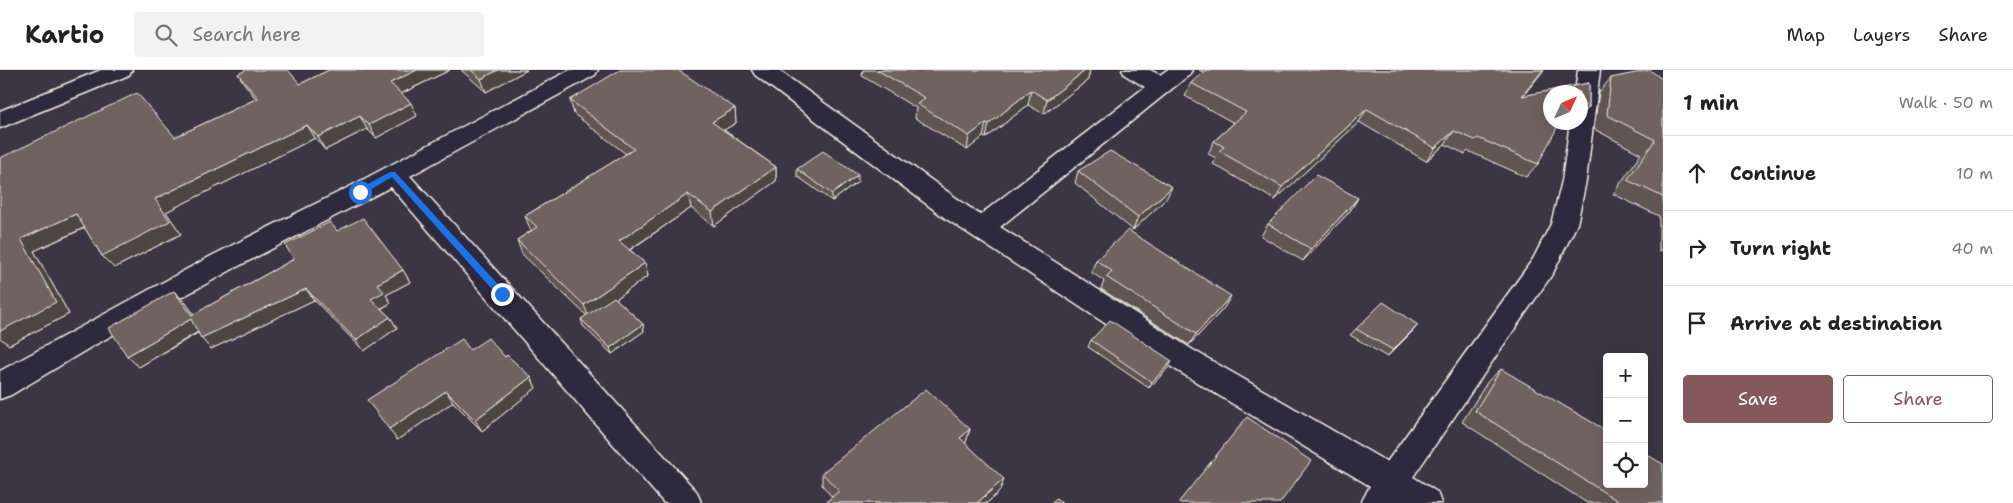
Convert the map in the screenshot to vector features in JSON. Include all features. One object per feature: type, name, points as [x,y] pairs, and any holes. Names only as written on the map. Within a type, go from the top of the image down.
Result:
[{"type":"street","points":[[0,120],[121,70]]},
{"type":"street","points":[[0,386],[198,276],[586,70]]},
{"type":"street","points":[[763,70],[954,211],[1183,359],[1385,493],[1425,503]]},
{"type":"street","points":[[1133,70],[1162,86]]},
{"type":"street","points":[[981,228],[1181,70]]},
{"type":"street","points":[[1385,493],[1543,266],[1564,224],[1574,181],[1589,70]]},
{"type":"street","points":[[393,173],[685,503]]},
{"type":"building","points":[[246,70],[288,70],[300,84],[329,70],[417,70],[390,83],[411,103],[369,125],[360,116],[318,137],[307,125],[155,199],[170,221],[102,256],[76,214],[21,239],[56,302],[0,331],[0,158],[137,93],[175,137],[258,98],[238,74]]},
{"type":"building","points":[[471,70],[498,70],[481,79]]},
{"type":"building","points":[[620,70],[678,70],[735,108],[712,122],[776,167],[712,212],[688,194],[619,241],[645,263],[584,305],[517,240],[537,227],[525,216],[634,149],[570,100]]},
{"type":"building","points":[[877,70],[1086,70],[1047,100],[1031,90],[989,124],[986,123],[969,136],[917,104],[925,98]]},
{"type":"building","points":[[1207,70],[1543,70],[1522,96],[1543,92],[1543,130],[1556,130],[1538,164],[1478,138],[1475,140],[1454,131],[1435,148],[1367,109],[1282,187],[1219,151],[1224,147],[1214,141],[1246,112],[1191,83]]},
{"type":"building","points":[[1650,70],[1663,80],[1663,197],[1627,180],[1655,140],[1607,115],[1611,78]]},
{"type":"building","points":[[1589,83],[1589,107],[1588,85],[1579,85]]},
{"type":"building","points":[[823,151],[858,175],[832,194],[797,169]]},
{"type":"building","points":[[1110,151],[1172,187],[1138,217],[1078,171]]},
{"type":"building","points":[[1316,175],[1358,198],[1311,249],[1268,224]]},
{"type":"building","points":[[363,218],[403,270],[377,284],[384,292],[371,299],[390,317],[356,340],[306,289],[201,338],[191,319],[127,356],[109,328],[174,291],[192,315],[294,259],[285,245],[330,222],[337,231]]},
{"type":"building","points":[[1128,230],[1231,296],[1196,334],[1106,277],[1112,271],[1096,260]]},
{"type":"building","points":[[614,297],[643,324],[610,348],[581,319]]},
{"type":"building","points":[[1383,302],[1418,325],[1393,350],[1356,329]]},
{"type":"building","points":[[1110,320],[1172,361],[1152,382],[1091,340]]},
{"type":"building","points":[[488,338],[505,357],[507,355],[531,377],[475,420],[446,391],[389,429],[367,400],[462,339],[470,350]]},
{"type":"building","points":[[1501,369],[1603,429],[1603,488],[1648,488],[1648,455],[1663,464],[1663,503],[1621,503],[1475,411]]},
{"type":"building","points":[[926,389],[970,429],[960,438],[1004,479],[977,503],[825,503],[839,491],[822,473]]},
{"type":"building","points":[[1247,417],[1311,461],[1280,503],[1178,503]]},
{"type":"building","points":[[1056,498],[1062,503],[1052,503]]},
{"type":"route","points":[[360,192],[393,173],[502,294]]}]
